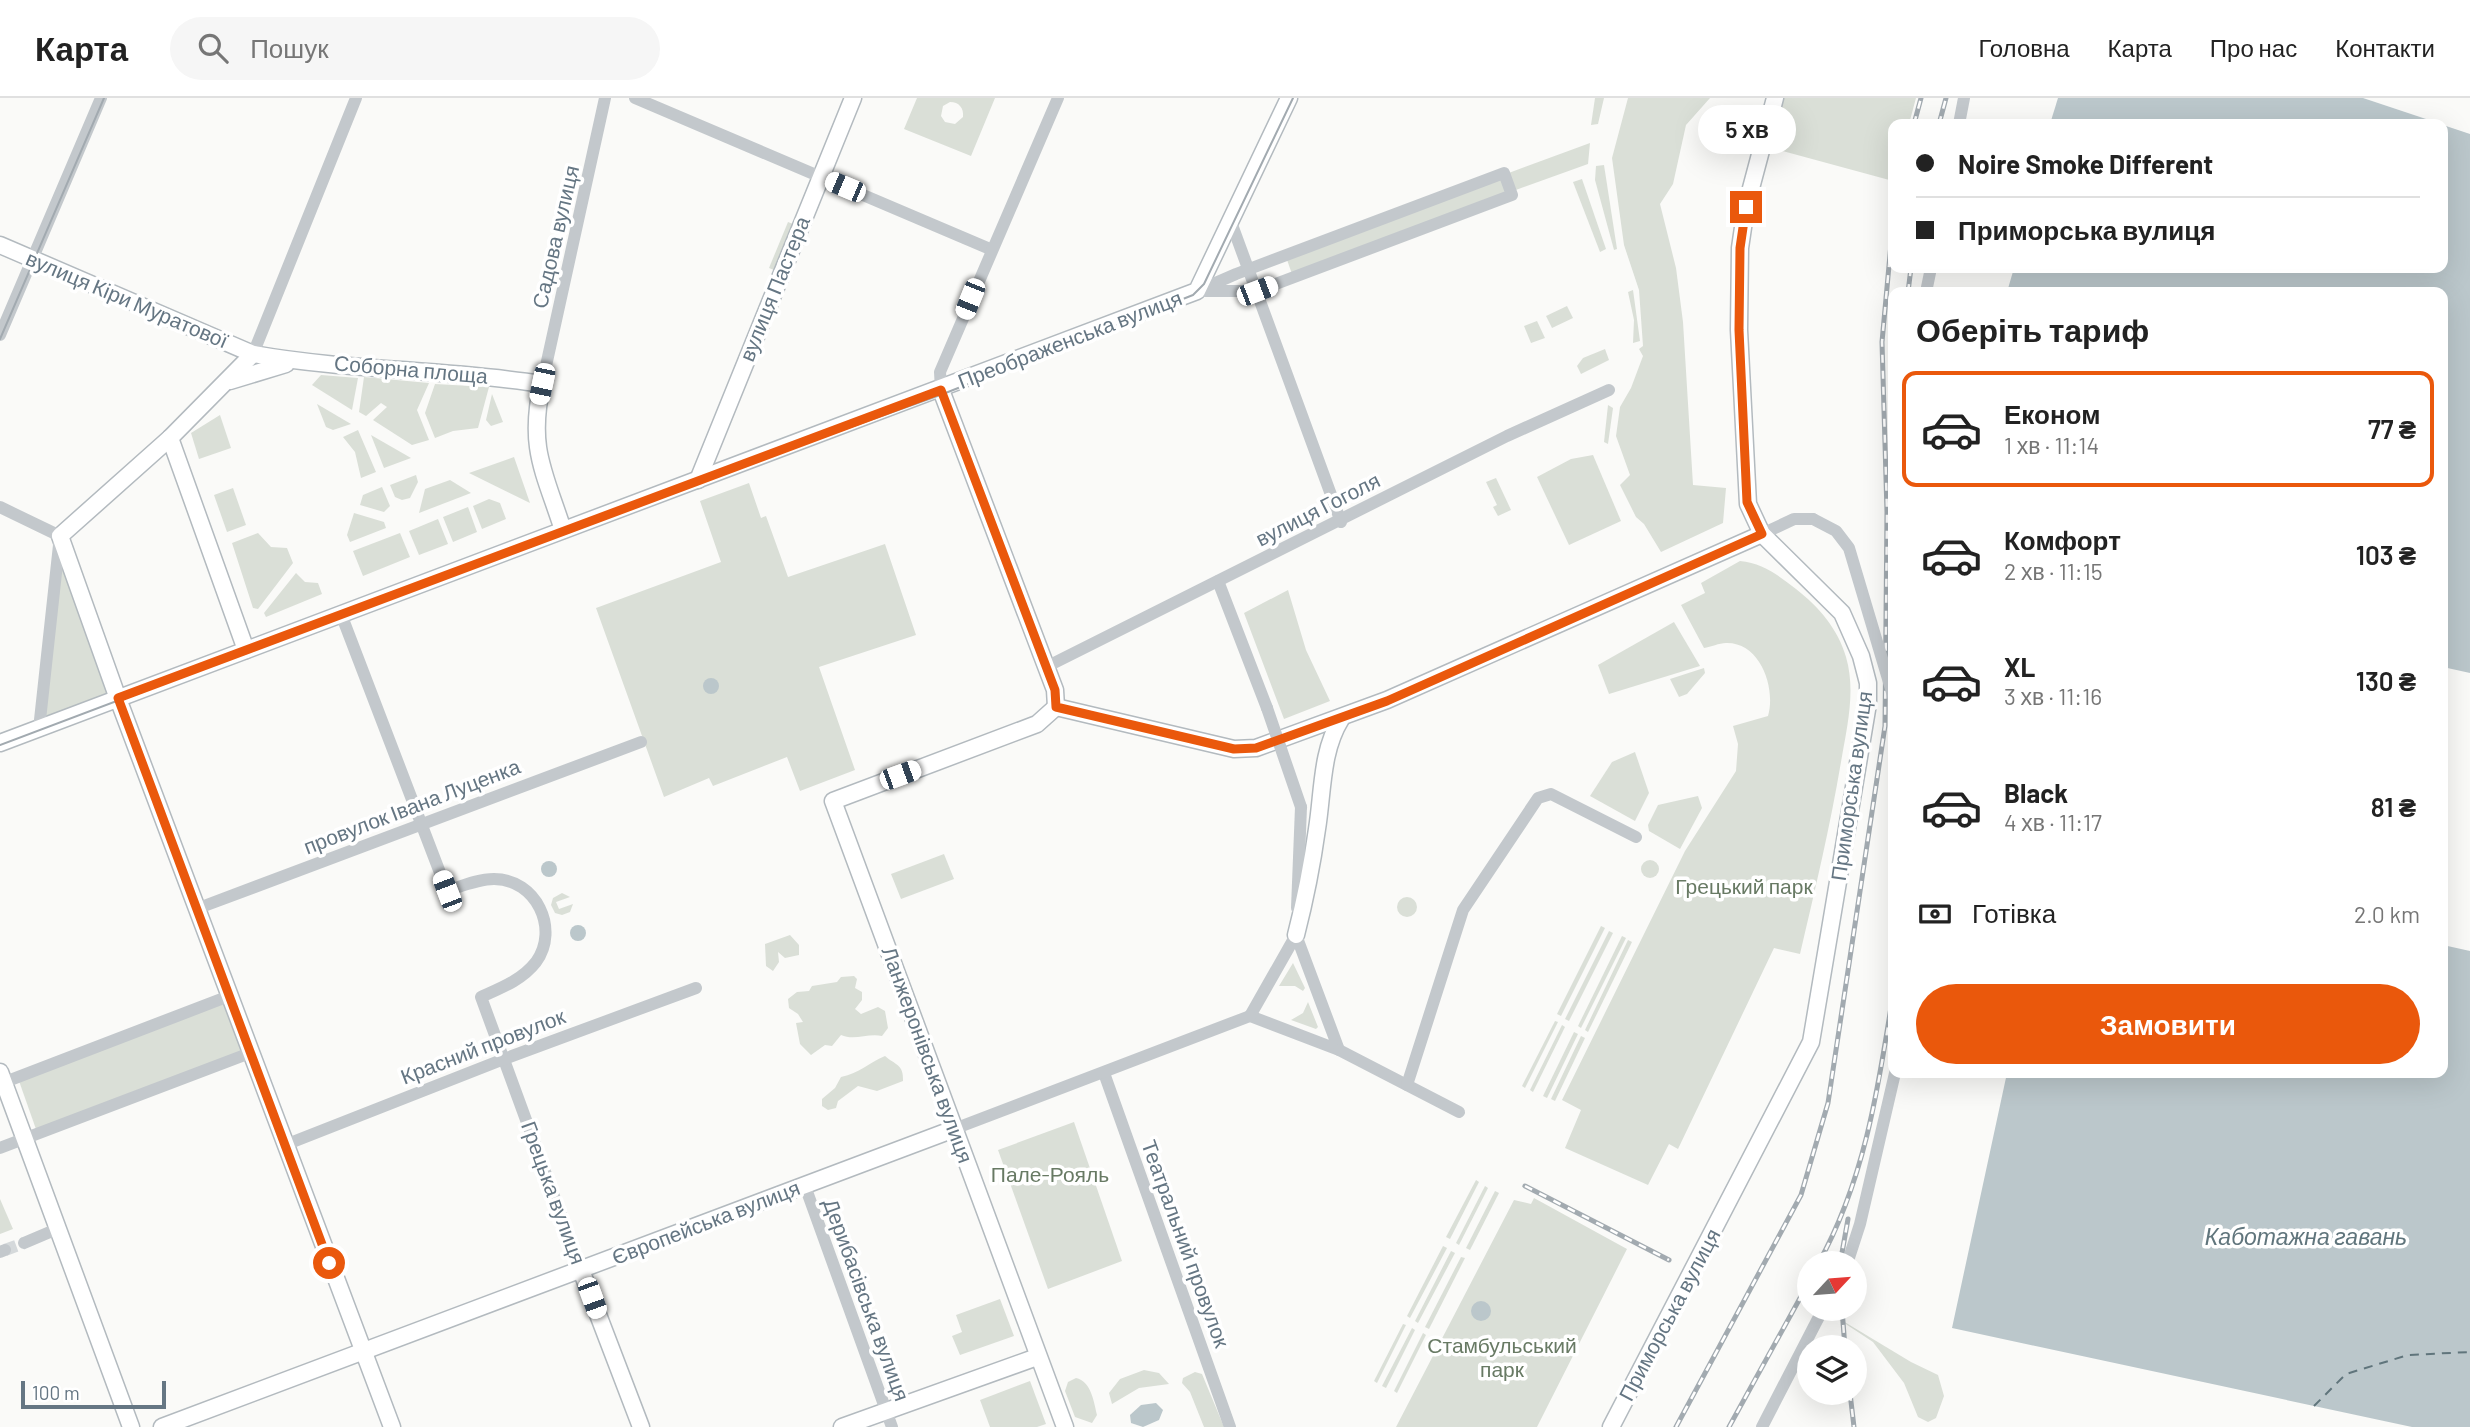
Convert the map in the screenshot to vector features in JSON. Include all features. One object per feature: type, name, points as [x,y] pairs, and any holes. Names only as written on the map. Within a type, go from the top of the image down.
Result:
[{"type":"street","points":[[0,335],[101,98]]},
{"type":"street","points":[[253,354],[356,98]]},
{"type":"street","name":"Садова вулиця","points":[[542,384],[605,98]]},
{"type":"street","points":[[635,98],[990,249]]},
{"type":"street","name":"вулиця Пастера","points":[[698,480],[853,98]]},
{"type":"street","points":[[1058,98],[990,249],[940,372],[942,392],[1055,690],[1056,707],[1234,749],[1256,748],[1342,719],[1794,520],[1813,519],[1836,531],[1849,548],[1888,679]]},
{"type":"street","points":[[1197,291],[1289,98]]},
{"type":"street","name":"Приморська вулиця","points":[[1611,1427],[1803,1063],[1811,1042],[1868,704],[1868,682],[1861,656],[1842,613],[1762,534],[1748,504],[1739,330],[1740,248],[1746,207],[1775,98]]},
{"type":"street","points":[[1960,119],[1965,98]]},
{"type":"street","name":"Преображенська вулиця","points":[[0,743],[563,530],[942,392],[1249,269],[1504,173],[1512,195],[1257,291],[1197,291]]},
{"type":"street","points":[[1231,222],[1341,522]]},
{"type":"street","name":"вулиця Кіри Муратової","points":[[0,245],[253,354]]},
{"type":"street","points":[[217,339],[230,360],[230,371],[225,383]]},
{"type":"street","name":"Соборна площа","points":[[60,536],[170,438],[253,354],[297,362],[500,378],[542,384]]},
{"type":"street","name":"Соборна площа","points":[[225,383],[275,365],[297,362]]},
{"type":"street","points":[[542,384],[534,420],[536,450],[563,530]]},
{"type":"street","name":"вулиця Гоголя","points":[[1046,667],[1341,522],[1507,436],[1609,390]]},
{"type":"street","points":[[170,438],[246,650]]},
{"type":"street","points":[[0,507],[60,536],[196,909],[392,1427]]},
{"type":"street","points":[[39,729],[60,536]]},
{"type":"street","points":[[1218,581],[1267,708],[1301,807],[1296,935],[1339,1050]]},
{"type":"street","points":[[341,614],[421,824]]},
{"type":"street","name":"Ланжеронівська вулиця","points":[[1056,707],[1037,724],[833,801],[1065,1427]]},
{"type":"street","points":[[1342,719],[1332,734],[1326,753],[1312,863],[1296,935],[1250,1016],[1339,1050],[1459,1112]]},
{"type":"street","name":"провулок Івана Луценка","points":[[196,909],[641,742]]},
{"type":"street","points":[[1407,1085],[1463,910],[1538,798],[1551,794],[1636,837]]},
{"type":"street","name":"Грецька вулиця","points":[[421,824],[447,891],[486,879],[507,880],[532,895],[542,912],[545,942],[537,961],[514,981],[481,997],[641,1427]]},
{"type":"street","name":"Красний провулок","points":[[285,1145],[504,1059],[696,988]]},
{"type":"street","points":[[131,1427],[1,1080],[229,996]]},
{"type":"street","name":"Європейська вулиця","points":[[162,1427],[1250,1016]]},
{"type":"street","points":[[0,1148],[250,1053]]},
{"type":"street","name":"Театральний провулок","points":[[1104,1073],[1230,1427]]},
{"type":"street","points":[[1851,1251],[1894,1078]]},
{"type":"street","name":"Дерибасівська вулиця","points":[[805,1186],[889,1419]]},
{"type":"street","points":[[24,1243],[57,1229]]},
{"type":"street","points":[[1762,1427],[1818,1321]]},
{"type":"street","points":[[842,1427],[889,1419],[1037,1357]]},
{"type":"green space","points":[[917,98],[995,98],[971,156],[904,129]],"holes":[[[950,102],[956,103],[963,111],[963,117],[955,124],[945,122],[941,116],[943,106]]]},
{"type":"green space","points":[[1595,98],[1604,98],[1598,124],[1591,125]]},
{"type":"green space","points":[[1628,98],[1710,98],[1686,125],[1673,184],[1660,204],[1676,268],[1683,322],[1693,485],[1726,488],[1723,523],[1661,552],[1644,524],[1636,517],[1620,485],[1630,475],[1616,436],[1620,407],[1631,388],[1643,356],[1639,349],[1643,346],[1639,290],[1624,245],[1612,158]]},
{"type":"green space","points":[[1776,98],[1916,98],[1910,119],[1888,119],[1888,180],[1764,146]]},
{"type":"green space","points":[[1590,143],[1588,164],[1513,191],[1506,174]]},
{"type":"green space","points":[[1604,165],[1617,249],[1614,250],[1595,180],[1596,166]]},
{"type":"green space","points":[[1502,176],[1509,193],[1292,274],[1286,257]]},
{"type":"green space","points":[[1582,179],[1606,249],[1600,252],[1573,182]]},
{"type":"green space","points":[[788,222],[793,224],[774,270],[769,268]]},
{"type":"green space","points":[[1633,290],[1640,341],[1633,343],[1634,320],[1628,292]]},
{"type":"green space","points":[[1567,306],[1573,318],[1552,328],[1546,316]]},
{"type":"green space","points":[[1537,321],[1545,338],[1531,343],[1524,326]]},
{"type":"green space","points":[[1605,349],[1609,360],[1581,374],[1577,366],[1583,358]]},
{"type":"green space","points":[[321,375],[358,378],[352,410],[312,385]]},
{"type":"green space","points":[[364,377],[429,383],[417,410],[429,440],[412,445],[373,420],[387,407],[381,403],[366,416],[359,412]]},
{"type":"green space","points":[[435,384],[489,387],[478,428],[453,431],[435,438],[425,413]]},
{"type":"green space","points":[[492,394],[503,422],[491,426],[486,420]]},
{"type":"green space","points":[[317,404],[351,424],[333,430],[326,427]]},
{"type":"green space","points":[[1608,405],[1613,408],[1608,444],[1604,442]]},
{"type":"green space","points":[[220,415],[231,448],[199,459],[191,433]]},
{"type":"green space","points":[[358,430],[376,472],[361,478],[355,452],[343,437]]},
{"type":"green space","points":[[371,435],[411,458],[384,468]]},
{"type":"green space","points":[[1593,455],[1621,521],[1569,545],[1537,477],[1571,459]]},
{"type":"green space","points":[[514,457],[530,503],[469,473]]},
{"type":"green space","points":[[416,475],[418,482],[410,498],[402,500],[395,497],[390,485]]},
{"type":"green space","points":[[1496,478],[1511,510],[1498,516],[1493,507],[1497,505],[1486,482]]},
{"type":"green space","points":[[450,480],[471,493],[419,513],[425,489]]},
{"type":"green space","points":[[749,483],[761,518],[766,516],[788,577],[885,544],[916,635],[819,667],[855,770],[800,791],[787,757],[713,786],[709,778],[664,797],[596,608],[721,562],[700,501]]},
{"type":"green space","points":[[382,487],[390,506],[384,512],[360,505],[363,495]]},
{"type":"green space","points":[[233,488],[246,525],[227,532],[214,495]]},
{"type":"green space","points":[[489,499],[500,503],[506,519],[482,529],[473,506]]},
{"type":"green space","points":[[468,507],[477,532],[453,542],[443,517]]},
{"type":"green space","points":[[354,513],[384,522],[386,528],[350,542],[347,535]]},
{"type":"green space","points":[[438,519],[448,544],[419,555],[409,531]]},
{"type":"green space","points":[[258,533],[271,547],[287,548],[293,563],[258,609],[253,608],[232,543]]},
{"type":"green space","points":[[400,533],[410,557],[363,576],[353,551]]},
{"type":"green space","points":[[60,536],[118,698],[39,729]]},
{"type":"green space","name":"Грецький парк","points":[[1740,561],[1763,567],[1783,579],[1827,619],[1842,647],[1849,670],[1848,722],[1837,786],[1800,954],[1774,948],[1678,1149],[1669,1144],[1648,1185],[1565,1148],[1581,1110],[1562,1100],[1685,851],[1736,771],[1738,744],[1733,726],[1768,716],[1770,693],[1757,659],[1738,645],[1723,643],[1704,648],[1681,605],[1705,593],[1701,583]]},
{"type":"green space","points":[[296,573],[305,582],[318,583],[322,594],[266,617],[264,613]]},
{"type":"green space","points":[[1288,590],[1306,650],[1330,701],[1284,719],[1244,613]]},
{"type":"green space","points":[[1674,622],[1700,666],[1609,694],[1598,665]]},
{"type":"green space","points":[[1704,668],[1705,673],[1687,694],[1679,697],[1670,679]]},
{"type":"green space","points":[[1635,752],[1649,793],[1635,821],[1590,796],[1612,762]]},
{"type":"green space","points":[[1698,796],[1702,808],[1680,849],[1649,831],[1648,825],[1658,805]]},
{"type":"green space","points":[[944,854],[954,879],[901,899],[891,874]]},
{"type":"green space","points":[[1650,860],[1656,863],[1659,869],[1656,875],[1650,878],[1644,875],[1641,869],[1644,863]]},
{"type":"green space","points":[[562,893],[570,897],[556,902],[559,909],[573,904],[570,912],[562,915],[555,913],[551,905],[553,898]]},
{"type":"green space","points":[[1407,897],[1414,900],[1417,907],[1414,914],[1407,917],[1400,914],[1397,907],[1400,900]]},
{"type":"green space","points":[[1601,926],[1605,928],[1561,1016],[1557,1014]]},
{"type":"green space","points":[[1609,931],[1613,933],[1569,1021],[1565,1019]]},
{"type":"green space","points":[[790,935],[799,945],[799,955],[785,958],[778,952],[779,962],[773,971],[766,966],[765,944]]},
{"type":"green space","points":[[1622,936],[1626,938],[1581,1028],[1578,1026]]},
{"type":"green space","points":[[1628,940],[1632,942],[1588,1032],[1585,1030]]},
{"type":"green space","points":[[1293,963],[1305,988],[1303,991],[1295,986],[1279,986]]},
{"type":"green space","points":[[854,976],[857,979],[855,988],[862,992],[862,1000],[855,1009],[861,1014],[878,1007],[885,1011],[888,1028],[882,1036],[841,1035],[832,1046],[825,1045],[811,1055],[800,1044],[796,1023],[803,1022],[798,1014],[789,1008],[788,999],[797,992],[809,991],[812,986]]},
{"type":"green space","points":[[228,999],[249,1053],[37,1132],[19,1081]]},
{"type":"green space","points":[[1308,1002],[1318,1027],[1316,1029],[1291,1020],[1303,1013]]},
{"type":"green space","points":[[1555,1021],[1558,1022],[1525,1088],[1522,1086]]},
{"type":"green space","points":[[1562,1025],[1565,1027],[1533,1092],[1530,1090]]},
{"type":"green space","points":[[1574,1032],[1578,1034],[1547,1098],[1543,1096]]},
{"type":"green space","points":[[1581,1036],[1585,1038],[1555,1101],[1551,1099]]},
{"type":"green space","points":[[885,1056],[900,1068],[903,1081],[877,1091],[858,1086],[838,1101],[836,1108],[828,1110],[822,1106],[822,1099],[835,1088],[841,1077]]},
{"type":"green space","name":"Пале-Рояль","points":[[1074,1122],[1122,1261],[1048,1289],[998,1150]]},
{"type":"green space","points":[[1476,1180],[1479,1182],[1450,1239],[1446,1237]]},
{"type":"green space","points":[[1485,1186],[1488,1188],[1459,1245],[1456,1243]]},
{"type":"green space","points":[[1495,1191],[1499,1193],[1470,1250],[1466,1248]]},
{"type":"green space","name":"Стамбульський парк","points":[[1534,1198],[1627,1249],[1537,1427],[1396,1427],[1514,1200],[1531,1204]]},
{"type":"green space","points":[[0,1199],[13,1229],[0,1234]]},
{"type":"green space","points":[[1443,1246],[1447,1248],[1410,1318],[1407,1316]]},
{"type":"green space","points":[[1451,1251],[1455,1253],[1418,1323],[1415,1321]]},
{"type":"green space","points":[[1461,1257],[1465,1258],[1429,1329],[1425,1327]]},
{"type":"green space","points":[[1000,1299],[1014,1336],[960,1355],[952,1336],[962,1332],[956,1315]]},
{"type":"green space","points":[[1841,1321],[1866,1335],[1862,1335]]},
{"type":"green space","points":[[1403,1324],[1406,1325],[1377,1383],[1374,1381]]},
{"type":"green space","points":[[1412,1328],[1415,1330],[1386,1388],[1382,1386]]},
{"type":"green space","points":[[1423,1333],[1426,1335],[1397,1393],[1394,1391]]},
{"type":"green space","points":[[1867,1336],[1938,1375],[1944,1396],[1936,1418],[1928,1422],[1918,1417],[1904,1383]]},
{"type":"green space","points":[[1144,1370],[1159,1373],[1169,1384],[1139,1388],[1112,1404],[1109,1393],[1120,1379]]},
{"type":"green space","points":[[1195,1372],[1202,1374],[1224,1427],[1204,1427],[1190,1392],[1182,1383],[1183,1378]]},
{"type":"green space","points":[[1076,1378],[1085,1383],[1091,1393],[1097,1415],[1092,1423],[1075,1417],[1065,1391],[1068,1382]]},
{"type":"green space","points":[[1030,1381],[1046,1424],[1037,1427],[990,1427],[980,1400]]},
{"type":"water","points":[[2058,98],[2363,98],[2426,119],[2052,119]]},
{"type":"water","points":[[2448,127],[2470,134],[2470,673],[2448,668],[2448,287],[2008,287],[2013,273],[2448,273]]},
{"type":"water","points":[[708,678],[714,678],[719,686],[717,692],[708,694],[703,689],[703,683]]},
{"type":"water","points":[[549,861],[555,863],[555,875],[549,877],[543,875],[541,869],[543,863]]},
{"type":"water","points":[[578,925],[584,927],[584,939],[578,941],[572,939],[570,933],[572,927]]},
{"type":"water","name":"Каботажна гавань","points":[[2448,946],[2470,951],[2470,1427],[2412,1427],[1952,1328],[2006,1078],[2448,1078]]},
{"type":"water","points":[[1477,1301],[1485,1301],[1491,1311],[1485,1321],[1477,1321],[1471,1315],[1471,1307]]},
{"type":"water","points":[[1156,1403],[1163,1410],[1159,1420],[1143,1427],[1131,1423],[1130,1415],[1141,1405]]},
{"type":"ferry route","points":[[2314,1406],[2346,1374],[2408,1355],[2470,1352]]},
{"type":"tunnel","points":[[5,1250],[24,1243]]},
{"type":"tram line","points":[[0,339],[104,98]]},
{"type":"tram line","points":[[0,745],[697,482],[943,394],[1193,295],[1204,284],[1293,98]]},
{"type":"railway","points":[[1915,119],[1921,98]]},
{"type":"railway","points":[[1940,119],[1946,98]]},
{"type":"railway","points":[[1676,1427],[1801,1195],[1828,1103],[1885,726],[1887,512],[1882,342],[1888,273]]},
{"type":"railway","points":[[1909,287],[1910,273]]},
{"type":"railway","points":[[1824,1251],[1848,1198],[1859,1164],[1876,1094],[1888,1027]]},
{"type":"railway","points":[[1525,1186],[1669,1260]]},
{"type":"railway","points":[[1842,1251],[1848,1219]]},
{"type":"railway","points":[[1729,1427],[1797,1304]]},
{"type":"railway","points":[[1843,1321],[1844,1335]]},
{"type":"railway","points":[[1851,1405],[1854,1427]]},
{"type":"route","points":[[329,1263],[118,698],[941,390],[1055,690],[1056,707],[1234,749],[1256,748],[1308,732],[1387,701],[1762,534],[1747,502],[1739,330],[1740,248],[1746,207]]}]
